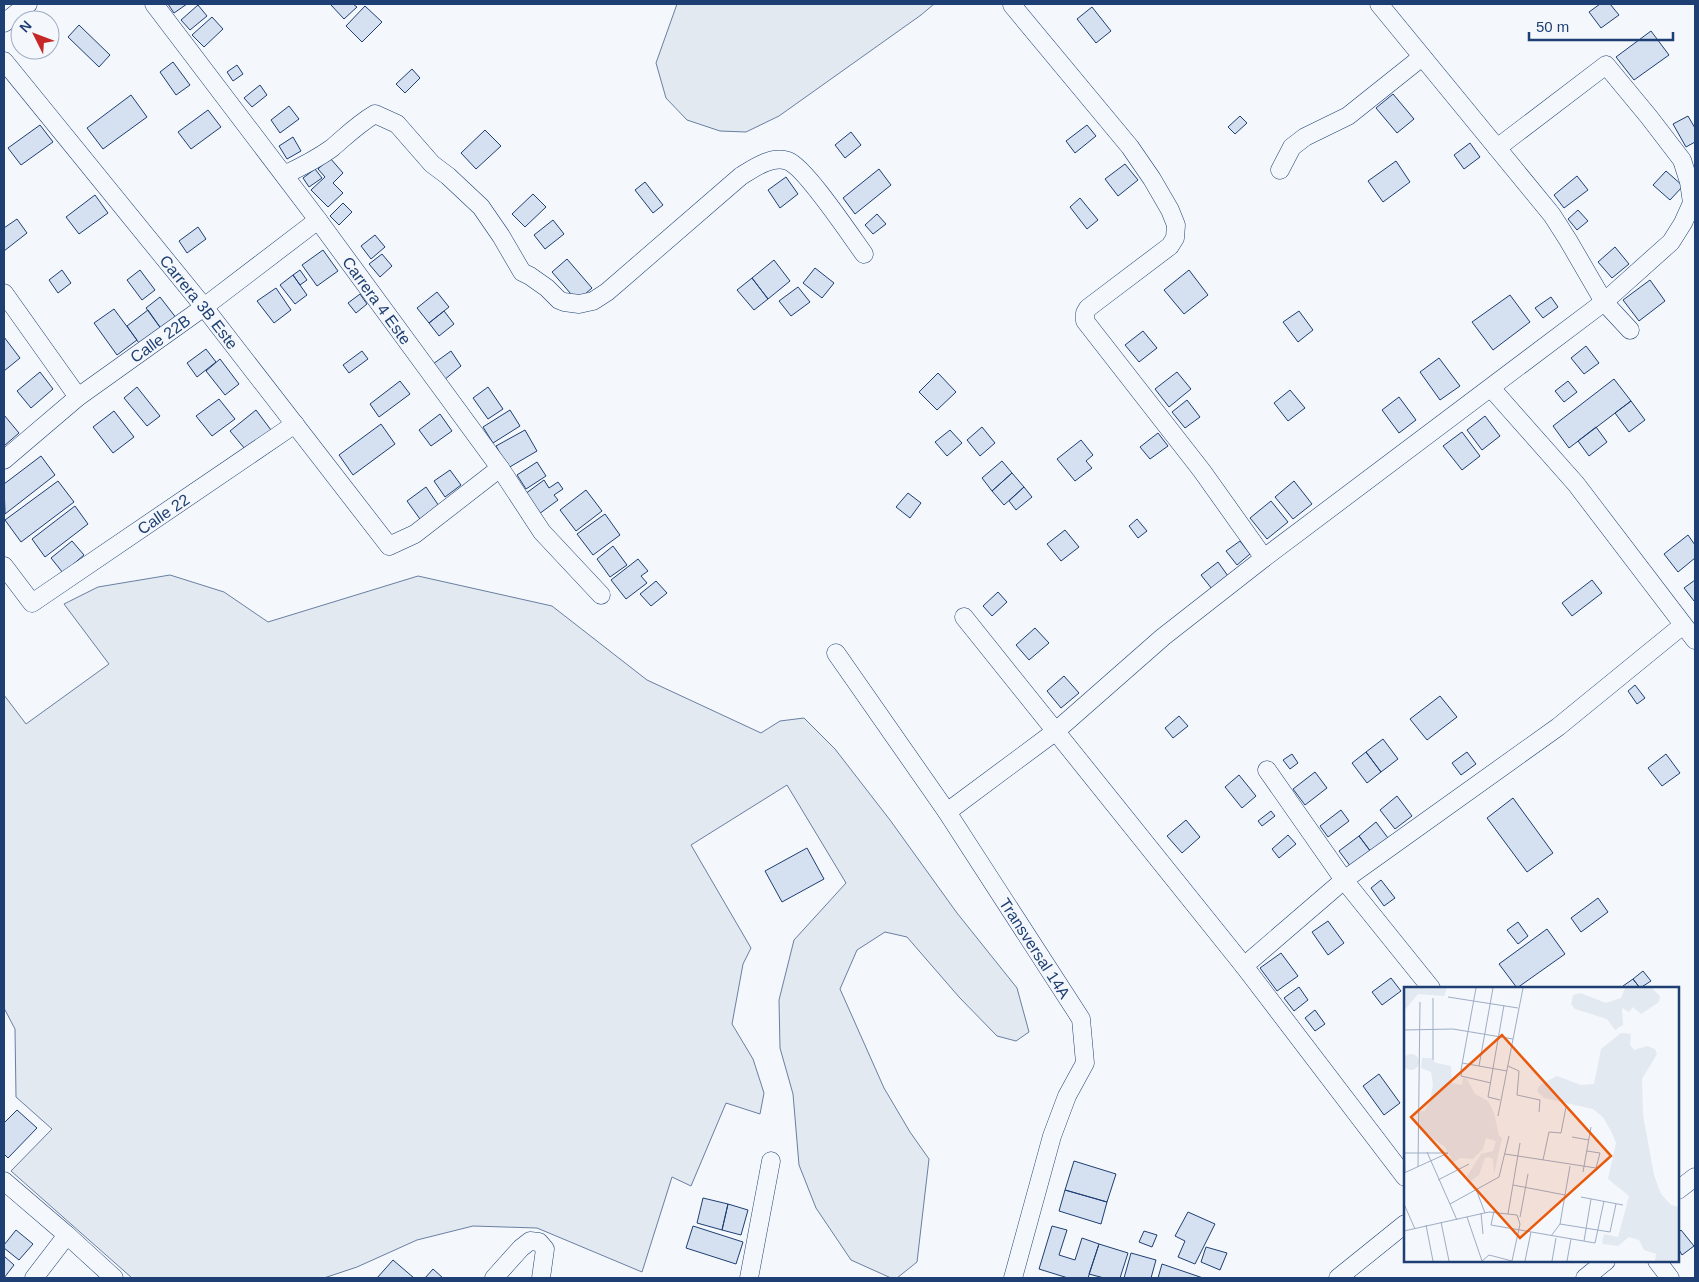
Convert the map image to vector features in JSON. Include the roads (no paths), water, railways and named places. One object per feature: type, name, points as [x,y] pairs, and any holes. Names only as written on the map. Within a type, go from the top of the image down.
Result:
[{"type":"street","points":[[4,23],[28,4]]},
{"type":"street","name":"Carrera 4 Este","points":[[154,4],[318,220],[500,468],[542,532],[601,594]]},
{"type":"street","points":[[1379,4],[1552,215],[1604,302],[1630,330]]},
{"type":"street","points":[[1012,5],[1130,147],[1152,179],[1170,210],[1176,225],[1175,238],[1170,246],[1088,308],[1084,313],[1085,321],[1202,471],[1264,558]]},
{"type":"street","points":[[1280,170],[1292,147],[1305,138],[1348,116],[1422,57]]},
{"type":"street","name":"Carrera 3B Este","points":[[4,61],[204,307],[389,546],[415,534],[500,468]]},
{"type":"street","points":[[947,812],[1056,731],[1163,637],[1264,558],[1604,302],[1671,242],[1683,223],[1692,202],[1690,182],[1682,160],[1649,116],[1606,65],[1497,148]]},
{"type":"street","points":[[284,175],[318,158],[361,122],[375,114],[397,124],[432,164],[448,176],[481,207],[522,272],[547,288],[559,300],[579,304],[593,301],[607,292],[741,176],[763,163],[777,159],[789,161],[805,175],[864,254]]},
{"type":"street","name":"Calle 22B","points":[[4,460],[78,396],[204,307],[318,220]]},
{"type":"street","points":[[4,293],[78,396]]},
{"type":"street","points":[[1491,388],[1576,484],[1695,640]]},
{"type":"street","name":"Calle 22","points":[[4,566],[32,603],[295,424]]},
{"type":"street","points":[[964,617],[1244,966],[1404,1176]]},
{"type":"street","points":[[1244,966],[1344,880],[1558,727],[1683,625]]},
{"type":"street","name":"Transversal 14A","points":[[836,652],[947,812],[1081,1019],[1085,1063],[1067,1096],[1052,1136],[1014,1278]]},
{"type":"street","points":[[1267,770],[1344,880],[1430,987]]},
{"type":"street","points":[[749,1278],[771,1161]]},
{"type":"street","points":[[1679,1189],[1695,1178]]},
{"type":"street","points":[[4,1181],[114,1278]]},
{"type":"street","points":[[1338,1278],[1404,1225]]},
{"type":"street","points":[[34,1278],[67,1235]]},
{"type":"street","points":[[494,1278],[521,1248],[530,1241],[539,1242],[545,1249],[542,1277]]},
{"type":"street","points":[[1585,1278],[1605,1262]]},
{"type":"street","points":[[1658,1262],[1670,1278]]}]
